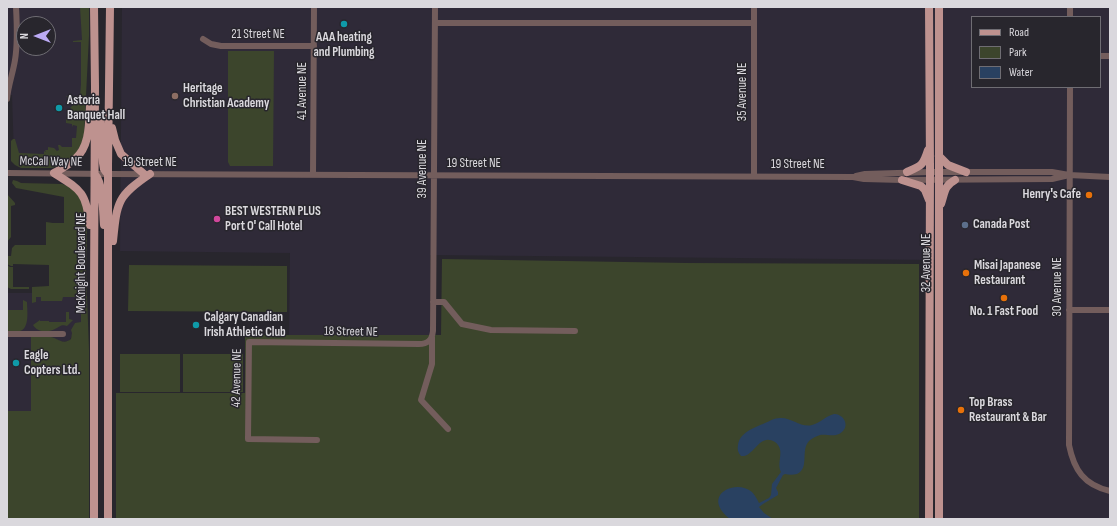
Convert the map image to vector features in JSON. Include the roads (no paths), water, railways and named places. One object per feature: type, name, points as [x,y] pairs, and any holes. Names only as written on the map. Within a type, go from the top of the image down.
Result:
[{"type":"main road","name":"McKnight Boulevard NE","points":[[94,7],[94,519]]},
{"type":"main road","name":"McKnight Boulevard NE","points":[[108,519],[108,174],[110,7]]},
{"type":"main road","name":"32 Avenue NE","points":[[929,7],[930,141],[938,210],[939,519]]},
{"type":"main road","name":"32 Avenue NE","points":[[929,519],[930,202],[939,156],[939,7]]},
{"type":"main road","points":[[94,65],[89,123],[84,146],[77,158],[54,174],[78,188],[88,208],[94,292]]},
{"type":"main road","points":[[95,87],[99,108],[103,163],[104,169],[108,174]]},
{"type":"main road","points":[[109,117],[115,140],[121,154],[147,174],[124,194],[116,210],[109,285]]},
{"type":"main road","points":[[907,172],[922,165],[930,141]]},
{"type":"main road","points":[[939,156],[948,165],[966,172]]},
{"type":"main road","points":[[95,174],[99,178],[104,234],[109,263]]},
{"type":"main road","points":[[902,180],[920,186],[925,190],[930,202]]},
{"type":"main road","points":[[938,210],[946,187],[949,183],[955,180]]},
{"type":"street","points":[[7,99],[8,87],[15,60],[17,41],[16,7]]},
{"type":"street","name":"41 Avenue NE","points":[[313,175],[314,7]]},
{"type":"street","name":"39 Avenue NE","points":[[435,7],[434,302],[432,364],[421,400],[448,429]]},
{"type":"street","name":"35 Avenue NE","points":[[754,7],[754,176]]},
{"type":"street","points":[[435,23],[754,23]]},
{"type":"street","name":"21 Street NE","points":[[203,39],[211,44],[221,46],[314,46]]},
{"type":"street","name":"30 Avenue NE","points":[[1070,88],[1069,445],[1072,459],[1077,470],[1087,482],[1110,491]]},
{"type":"street","name":"19 Street NE","points":[[853,177],[865,174],[907,172],[955,180],[1052,179],[1069,175]]},
{"type":"street","name":"19 Street NE","points":[[95,174],[754,176],[853,177],[864,179],[902,180],[966,172],[1052,172],[1069,175],[1110,177]]},
{"type":"street","name":"McCall Way NE","points":[[7,173],[95,174]]},
{"type":"street","points":[[434,302],[444,302],[462,324],[491,330],[575,331]]},
{"type":"street","points":[[1069,310],[1110,310]]},
{"type":"street","points":[[7,334],[64,334]]},
{"type":"street","name":"18 Street NE","points":[[260,342],[424,344],[429,342],[433,334]]},
{"type":"street","name":"42 Avenue NE","points":[[260,342],[249,342],[248,439],[318,440]]},
{"type":"water","points":[[834,414],[839,415],[844,420],[846,425],[844,430],[836,435],[820,435],[809,441],[806,445],[804,464],[801,471],[797,474],[783,475],[776,488],[778,495],[759,507],[764,513],[773,519],[730,519],[722,511],[718,503],[719,497],[723,492],[730,488],[745,488],[752,492],[759,503],[769,498],[771,495],[772,484],[781,472],[780,449],[775,442],[765,440],[746,456],[741,456],[738,452],[738,446],[739,441],[745,434],[752,429],[776,418],[788,419],[808,426]]},
{"type":"place","name":"AAA heating and Plumbing","points":[[344,24]]},
{"type":"place","name":"Heritage Christian Academy","points":[[175,96]]},
{"type":"place","name":"Astoria Banquet Hall","points":[[59,108]]},
{"type":"place","name":"Henry's Cafe","points":[[1089,195]]},
{"type":"place","name":"BEST WESTERN PLUS Port O' Call Hotel","points":[[217,219]]},
{"type":"place","name":"Canada Post","points":[[965,225]]},
{"type":"place","name":"Misai Japanese Restaurant","points":[[966,273]]},
{"type":"place","name":"No. 1 Fast Food","points":[[1004,298]]},
{"type":"place","name":"Calgary Canadian Irish Athletic Club","points":[[196,325]]},
{"type":"place","name":"Eagle Copters Ltd.","points":[[16,363]]},
{"type":"place","name":"Top Brass Restaurant & Bar","points":[[961,410]]}]
